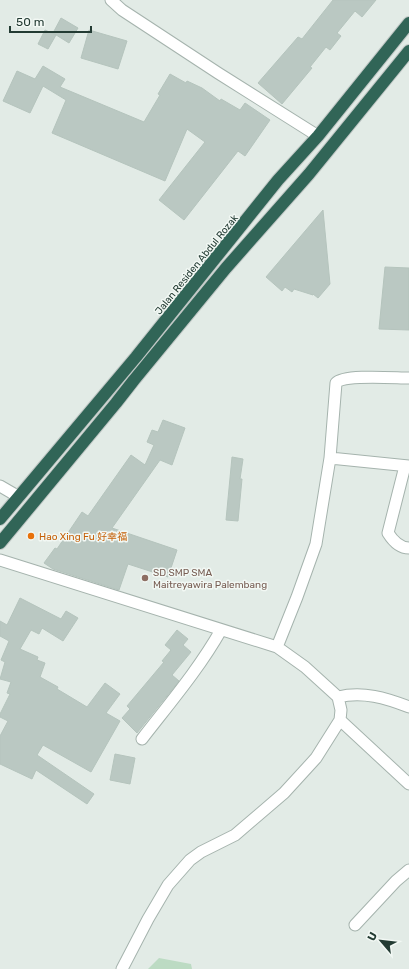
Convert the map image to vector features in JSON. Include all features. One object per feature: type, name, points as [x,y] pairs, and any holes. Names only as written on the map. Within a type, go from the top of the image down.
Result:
[{"type":"highway","name":"Jalan Residen Abdul Rozak","points":[[0,519],[136,357],[278,180],[318,136],[409,23]]},
{"type":"highway","points":[[0,543],[226,268],[309,174],[409,51]]},
{"type":"street","points":[[111,0],[122,10],[318,136]]},
{"type":"street","points":[[277,647],[316,544],[330,458],[336,383],[339,380],[368,377],[408,378]]},
{"type":"street","points":[[330,458],[407,466],[388,533],[393,542],[404,548],[409,548]]},
{"type":"street","points":[[0,486],[19,497]]},
{"type":"street","points":[[0,560],[277,647],[305,667],[338,697],[341,710],[340,720],[316,758],[284,793],[236,835],[200,852],[168,884],[122,969]]},
{"type":"street","points":[[142,739],[198,666],[213,645],[221,630]]},
{"type":"street","points":[[338,697],[356,694],[377,696],[409,707]]},
{"type":"street","points":[[340,720],[409,784]]},
{"type":"street","points":[[355,925],[396,881],[409,870]]},
{"type":"green space","points":[[159,958],[191,964],[192,969],[148,969]]},
{"type":"building","points":[[333,0],[376,0],[362,17],[355,11],[337,33],[341,36],[330,50],[326,47],[310,67],[312,68],[282,104],[258,83],[298,37],[302,39]]},
{"type":"building","points":[[61,18],[78,28],[69,43],[53,33]]},
{"type":"building","points":[[45,30],[56,35],[48,49],[38,44]]},
{"type":"building","points":[[89,30],[127,41],[118,69],[81,58]]},
{"type":"building","points":[[43,66],[65,79],[60,87],[144,122],[160,95],[158,94],[170,74],[186,83],[187,81],[202,88],[220,101],[221,99],[240,110],[245,103],[270,120],[245,156],[238,151],[184,220],[159,200],[205,142],[187,129],[165,181],[52,133],[66,100],[43,86],[30,113],[3,101],[17,71],[35,79]]},
{"type":"building","points":[[323,210],[330,284],[318,298],[313,294],[294,289],[292,292],[285,287],[282,291],[266,277]]},
{"type":"building","points":[[385,267],[409,268],[409,330],[379,329]]},
{"type":"building","points":[[163,420],[185,428],[172,465],[160,460],[112,528],[177,550],[168,577],[128,564],[119,590],[53,569],[44,563],[55,548],[57,549],[82,512],[88,516],[131,455],[145,465],[154,445],[147,442],[152,430],[158,432]]},
{"type":"building","points":[[232,457],[243,459],[240,479],[242,479],[238,521],[226,520]]},
{"type":"building","points":[[20,598],[61,619],[66,611],[78,618],[63,641],[42,628],[39,634],[31,630],[20,649],[38,657],[37,660],[45,663],[40,677],[58,687],[57,689],[87,707],[105,683],[120,694],[106,713],[120,721],[91,772],[43,745],[37,755],[94,794],[87,804],[36,770],[32,779],[0,764],[0,736],[8,721],[0,717],[0,714],[10,694],[7,693],[11,682],[0,679],[5,662],[1,660],[9,641],[0,636],[0,621],[7,625]]},
{"type":"building","points":[[177,630],[188,639],[183,645],[191,652],[172,675],[179,681],[137,733],[122,718],[130,709],[127,706],[164,662],[162,661],[171,650],[165,645]]},
{"type":"building","points":[[115,754],[135,758],[130,784],[110,780]]},
{"type":"place","name":"Hao Xing Fu 好幸福","points":[[31,536]]},
{"type":"place","name":"SD SMP SMA Maitreyawira Palembang","points":[[145,578]]}]
